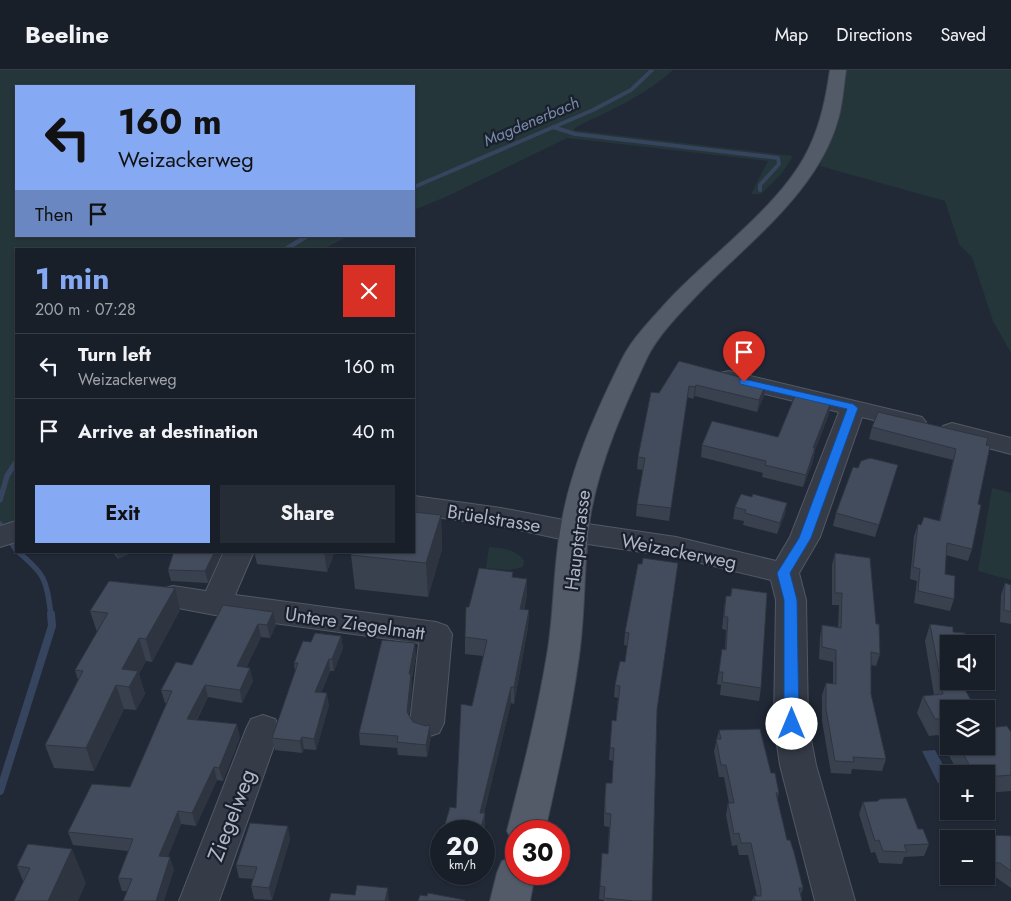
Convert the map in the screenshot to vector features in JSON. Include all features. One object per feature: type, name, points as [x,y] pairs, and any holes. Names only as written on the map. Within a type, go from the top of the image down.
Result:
[{"type":"main road","name":"Hauptstrasse","points":[[528,820],[552,715],[567,629],[574,532],[586,473],[601,430],[639,351],[674,306],[781,202],[809,167],[822,140],[831,110],[838,70]]},
{"type":"main road","points":[[510,901],[513,885]]},
{"type":"street","points":[[708,373],[1011,446]]},
{"type":"street","points":[[835,901],[798,765],[792,724],[791,600],[784,573],[805,538],[853,408]]},
{"type":"street","name":"Brüelstrasse","points":[[415,505],[501,518],[574,532]]},
{"type":"street","points":[[0,537],[15,532]]},
{"type":"street","name":"Weizackerweg","points":[[574,532],[676,547],[784,573]]},
{"type":"street","points":[[215,604],[238,553]]},
{"type":"street","name":"Untere Ziegelmatt","points":[[173,598],[436,634],[427,723]]},
{"type":"street","name":"Ziegelweg","points":[[199,901],[263,729]]},
{"type":"shaded area","points":[[0,70],[673,70],[640,94],[573,130],[793,156],[782,173],[761,194],[751,194],[768,161],[567,138],[450,195],[415,210],[415,85],[15,85],[15,237],[347,237],[325,248],[15,248],[15,523],[0,527]]},
{"type":"shaded area","points":[[844,70],[1011,70],[1011,353],[993,321],[972,257],[959,244],[945,201],[820,166],[844,80]]},
{"type":"shaded area","points":[[992,488],[1011,493],[1011,580],[978,571]]},
{"type":"shaded area","points":[[489,547],[516,553],[524,560],[523,567],[509,570],[486,568]]},
{"type":"water","points":[[935,750],[943,765],[940,765],[940,783],[938,783],[922,751]]},
{"type":"building","points":[[679,361],[766,384],[759,400],[696,385],[695,387],[689,386],[671,508],[637,504],[645,458],[638,457],[651,392],[659,393]]},
{"type":"building","points":[[797,391],[818,396],[817,399],[831,402],[813,448],[815,448],[806,475],[765,465],[766,461],[702,445],[712,421],[778,437]]},
{"type":"building","points":[[878,412],[988,438],[986,445],[990,446],[978,504],[981,505],[972,549],[947,543],[945,574],[955,576],[954,599],[918,591],[920,569],[913,567],[918,524],[921,525],[924,517],[940,521],[956,449],[872,427]]},
{"type":"building","points":[[870,458],[898,465],[879,525],[836,513],[853,467],[858,468],[861,461]]},
{"type":"building","points":[[741,494],[752,497],[753,494],[787,503],[780,523],[745,513],[746,510],[735,507]]},
{"type":"building","points":[[415,512],[441,515],[426,563],[351,555],[352,553],[415,553]]},
{"type":"building","points":[[173,553],[214,553],[205,571],[168,570]]},
{"type":"building","points":[[835,553],[870,558],[876,624],[879,624],[880,654],[871,652],[871,694],[886,759],[853,757],[854,762],[835,761],[826,709],[826,683],[836,684],[836,650],[822,647],[822,625],[841,628],[842,593],[835,593]]},
{"type":"building","points":[[643,558],[678,563],[657,710],[652,901],[634,901],[604,898],[605,887],[600,886],[602,853],[608,854],[611,814],[605,813],[605,798],[606,783],[612,783],[614,748],[610,748],[612,720],[616,721],[620,686],[615,685],[620,661],[625,662],[629,633],[625,632],[638,564],[642,564]]},
{"type":"building","points":[[479,568],[513,572],[512,577],[527,579],[520,609],[529,610],[514,687],[511,687],[480,813],[485,813],[483,820],[446,820],[450,807],[456,808],[461,704],[472,706],[487,640],[465,637],[466,607],[469,607]]},
{"type":"building","points":[[109,581],[175,588],[146,639],[139,638],[122,669],[138,671],[129,687],[116,685],[86,748],[45,745],[83,671],[75,670],[108,613],[90,611]]},
{"type":"building","points":[[1005,583],[1011,585],[1011,612],[1004,610]]},
{"type":"building","points":[[732,588],[767,593],[761,688],[722,682],[723,672],[719,672],[722,649],[726,650],[728,617],[724,617],[726,596],[731,596]]},
{"type":"building","points":[[223,605],[273,612],[267,625],[258,624],[237,666],[250,668],[240,690],[205,685],[187,719],[237,724],[219,768],[214,767],[192,813],[178,811],[159,856],[170,857],[156,901],[123,901],[132,879],[118,878],[133,839],[68,832],[92,784],[130,787],[172,691],[161,690],[176,662],[192,665]]},
{"type":"building","points":[[930,624],[953,627],[953,632],[965,633],[965,635],[940,635],[940,678]]},
{"type":"building","points":[[315,633],[341,636],[332,659],[329,659],[315,692],[327,693],[314,739],[302,737],[300,741],[272,738],[298,663],[294,663],[303,641],[311,642]]},
{"type":"building","points":[[382,640],[415,643],[409,674],[411,674],[407,712],[413,722],[426,726],[430,725],[426,745],[397,742],[398,736],[359,733]]},
{"type":"building","points":[[942,690],[965,690],[971,700],[940,700],[940,719],[935,719],[923,696],[943,694]]},
{"type":"building","points":[[1007,726],[1011,732],[1011,775],[995,776],[995,765],[969,765],[964,755],[995,755],[995,727]]},
{"type":"building","points":[[760,729],[771,773],[775,773],[779,793],[776,793],[787,840],[790,840],[794,852],[803,888],[799,888],[802,901],[755,901],[754,896],[761,896],[761,889],[751,843],[741,843],[739,833],[734,834],[728,803],[734,803],[726,765],[721,765],[716,739],[721,739],[719,730]]},
{"type":"building","points":[[906,798],[918,829],[923,829],[929,844],[904,845],[907,852],[883,851],[879,840],[875,841],[863,802]]},
{"type":"building","points":[[250,823],[288,826],[269,888],[251,886],[257,867],[236,865]]},
{"type":"building","points":[[995,835],[1011,836],[1011,871],[1000,863],[995,863]]},
{"type":"building","points":[[28,844],[72,849],[48,901],[14,901],[30,868],[17,866]]},
{"type":"building","points":[[357,885],[388,888],[385,901],[329,901],[331,893],[355,895]]},
{"type":"building","points":[[428,893],[465,901],[418,901],[420,895],[427,896]]},
{"type":"waterway","name":"Magdenerbach","points":[[553,127],[593,110],[631,90],[652,70]]},
{"type":"waterway","name":"Magdenerbach","points":[[415,187],[553,127]]},
{"type":"waterway","points":[[553,127],[575,134],[778,158],[779,164],[760,185],[760,190]]},
{"type":"waterway","name":"Magdenerbach","points":[[288,248],[305,237]]},
{"type":"waterway","name":"Magdenerbach","points":[[0,500],[7,476],[15,464]]},
{"type":"waterway","name":"Magdenerbach","points":[[0,524],[15,548]]},
{"type":"waterway","points":[[19,553],[34,566],[43,578],[48,593],[51,615]]},
{"type":"waterway","points":[[0,791],[52,626],[51,614]]},
{"type":"route","points":[[744,382],[853,408],[805,538],[784,573],[791,600],[792,724]]}]
